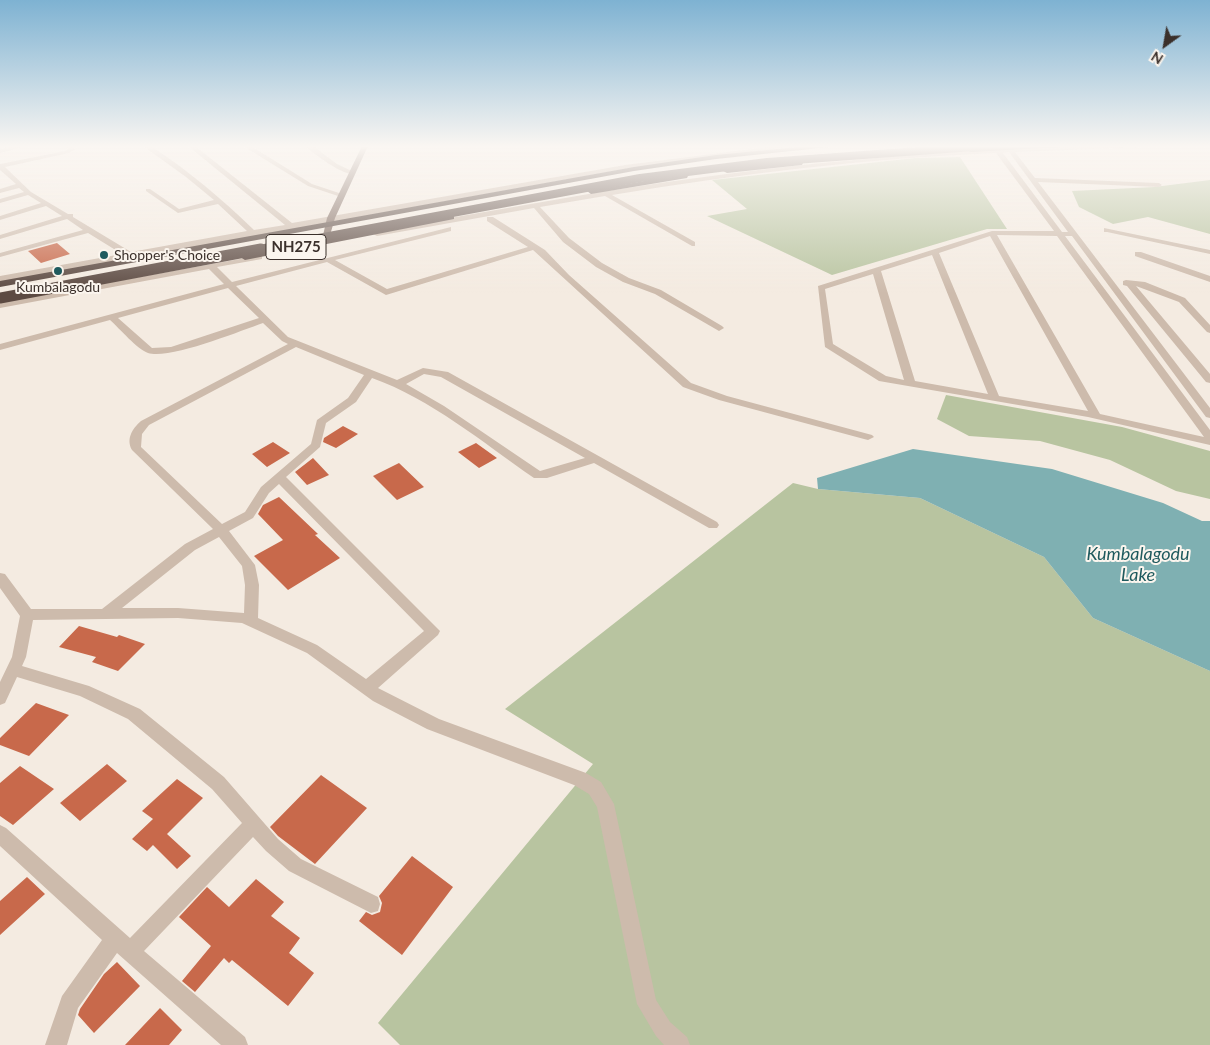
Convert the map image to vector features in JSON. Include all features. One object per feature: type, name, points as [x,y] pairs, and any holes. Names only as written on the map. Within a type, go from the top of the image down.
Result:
[{"type":"highway","name":"NH275","points":[[0,284],[330,221],[483,195]]},
{"type":"highway","name":"NH275","points":[[0,288],[510,195]]},
{"type":"highway","name":"NH275","points":[[0,298],[551,195]]},
{"type":"highway","name":"NH275","points":[[0,304],[572,195]]},
{"type":"main road","points":[[324,242],[330,221],[341,195]]},
{"type":"street","points":[[0,201],[23,195]]},
{"type":"street","points":[[32,195],[70,216],[128,254]]},
{"type":"street","points":[[155,195],[178,211],[220,201]]},
{"type":"street","points":[[212,195],[253,233]]},
{"type":"street","points":[[251,195],[290,226]]},
{"type":"street","name":"NH275","points":[[0,304],[535,207],[590,195]]},
{"type":"street","points":[[608,195],[692,244]]},
{"type":"street","points":[[1030,195],[1210,438]]},
{"type":"street","points":[[1044,195],[1210,415]]},
{"type":"street","points":[[0,218],[46,204]]},
{"type":"street","points":[[0,347],[328,259],[535,207],[566,240],[599,265],[626,280],[658,292],[719,328]]},
{"type":"street","points":[[0,237],[70,216]]},
{"type":"street","points":[[490,219],[535,247],[686,384],[723,398],[868,437]]},
{"type":"street","name":"NH275","points":[[0,279],[128,254],[290,226],[330,221]]},
{"type":"street","points":[[0,255],[90,230]]},
{"type":"street","points":[[1107,230],[1179,256],[1210,279]]},
{"type":"street","points":[[1074,234],[1057,232],[992,233],[821,288],[828,345],[883,379],[1096,416],[1210,442]]},
{"type":"street","points":[[992,233],[1096,416]]},
{"type":"street","points":[[328,259],[386,292],[535,247]]},
{"type":"street","points":[[934,251],[995,398]]},
{"type":"street","points":[[1138,254],[1179,256],[1210,252]]},
{"type":"street","points":[[211,266],[263,320],[285,339],[398,384],[440,408],[538,475],[595,459]]},
{"type":"street","points":[[876,269],[910,383]]},
{"type":"street","points":[[1111,283],[1142,284],[1182,300],[1210,330]]},
{"type":"street","points":[[1130,284],[1210,380]]},
{"type":"street","points":[[112,317],[149,350],[156,352],[172,350],[263,320]]},
{"type":"street","points":[[251,621],[252,585],[248,565],[220,529],[136,448],[134,437],[136,430],[145,423],[294,344]]},
{"type":"street","points":[[398,384],[423,372],[444,374],[712,525]]},
{"type":"street","points":[[105,614],[190,547],[220,529],[249,515],[265,490],[316,445],[320,422],[352,400],[370,374]]},
{"type":"street","points":[[279,477],[433,631],[367,688]]},
{"type":"street","points":[[0,578],[27,615],[19,657],[0,698]]},
{"type":"street","points":[[27,615],[186,614],[220,615],[251,621],[312,649],[367,688],[433,724],[580,779],[595,788],[605,804],[647,1004],[663,1029],[679,1045]]},
{"type":"street","points":[[14,670],[84,691],[134,714],[218,783],[272,845],[295,865],[371,904]]},
{"type":"street","points":[[56,1045],[69,1004],[122,946],[254,823]]},
{"type":"street","points":[[0,834],[122,946],[237,1045]]},
{"type":"green space","points":[[730,195],[985,195],[1007,229],[987,229],[832,275],[707,216],[747,209]]},
{"type":"green space","points":[[1074,195],[1210,195],[1210,234],[1148,217],[1113,224],[1079,207]]},
{"type":"green space","points":[[946,395],[1122,427],[1210,451],[1210,499],[1176,491],[1110,460],[1040,441],[969,436],[937,419]]},
{"type":"green space","points":[[793,483],[818,489],[920,498],[1044,557],[1093,618],[1210,671],[1210,1045],[400,1045],[378,1023],[593,764],[505,709]]},
{"type":"water","name":"Kumbalagodu Lake","points":[[913,449],[1052,469],[1163,503],[1202,521],[1210,521],[1210,671],[1093,618],[1044,557],[920,498],[818,489],[817,478]]},
{"type":"building","points":[[57,243],[70,254],[41,263],[28,251]]},
{"type":"building","points":[[343,426],[358,434],[336,448],[323,442],[324,438]]},
{"type":"building","points":[[273,442],[290,453],[267,467],[252,454]]},
{"type":"building","points":[[476,443],[497,458],[479,468],[458,452]]},
{"type":"building","points":[[313,458],[329,475],[307,485],[295,472]]},
{"type":"building","points":[[399,463],[424,487],[397,500],[373,476]]},
{"type":"building","points":[[279,497],[340,558],[288,590],[254,556],[283,540],[258,514],[263,505]]},
{"type":"building","points":[[79,626],[117,637],[119,635],[145,644],[118,671],[92,662],[96,657],[59,647]]},
{"type":"building","points":[[36,703],[69,715],[29,756],[0,745],[0,738]]},
{"type":"building","points":[[107,764],[127,781],[80,821],[60,803]]},
{"type":"building","points":[[20,766],[54,789],[13,825],[0,816],[0,783]]},
{"type":"building","points":[[321,775],[367,808],[315,864],[278,836],[270,827]]},
{"type":"building","points":[[177,779],[203,798],[167,834],[191,856],[177,869],[153,845],[147,851],[132,839],[153,819],[142,811]]},
{"type":"building","points":[[412,856],[453,887],[402,955],[359,921],[366,912],[372,915],[380,912],[382,903],[379,896]]},
{"type":"building","points":[[27,877],[45,894],[0,935],[0,901]]},
{"type":"building","points":[[256,879],[284,902],[271,916],[300,938],[289,953],[314,973],[288,1006],[232,960],[229,963],[224,958],[195,992],[182,981],[211,946],[179,917],[207,887],[229,907]]},
{"type":"building","points":[[117,962],[140,986],[94,1033],[78,1015],[80,1009],[104,974]]},
{"type":"building","points":[[160,1008],[182,1030],[169,1045],[125,1045]]},
{"type":"place","name":"Shopper's Choice","points":[[104,255]]},
{"type":"place","name":"Kumbalagodu","points":[[58,271]]}]
